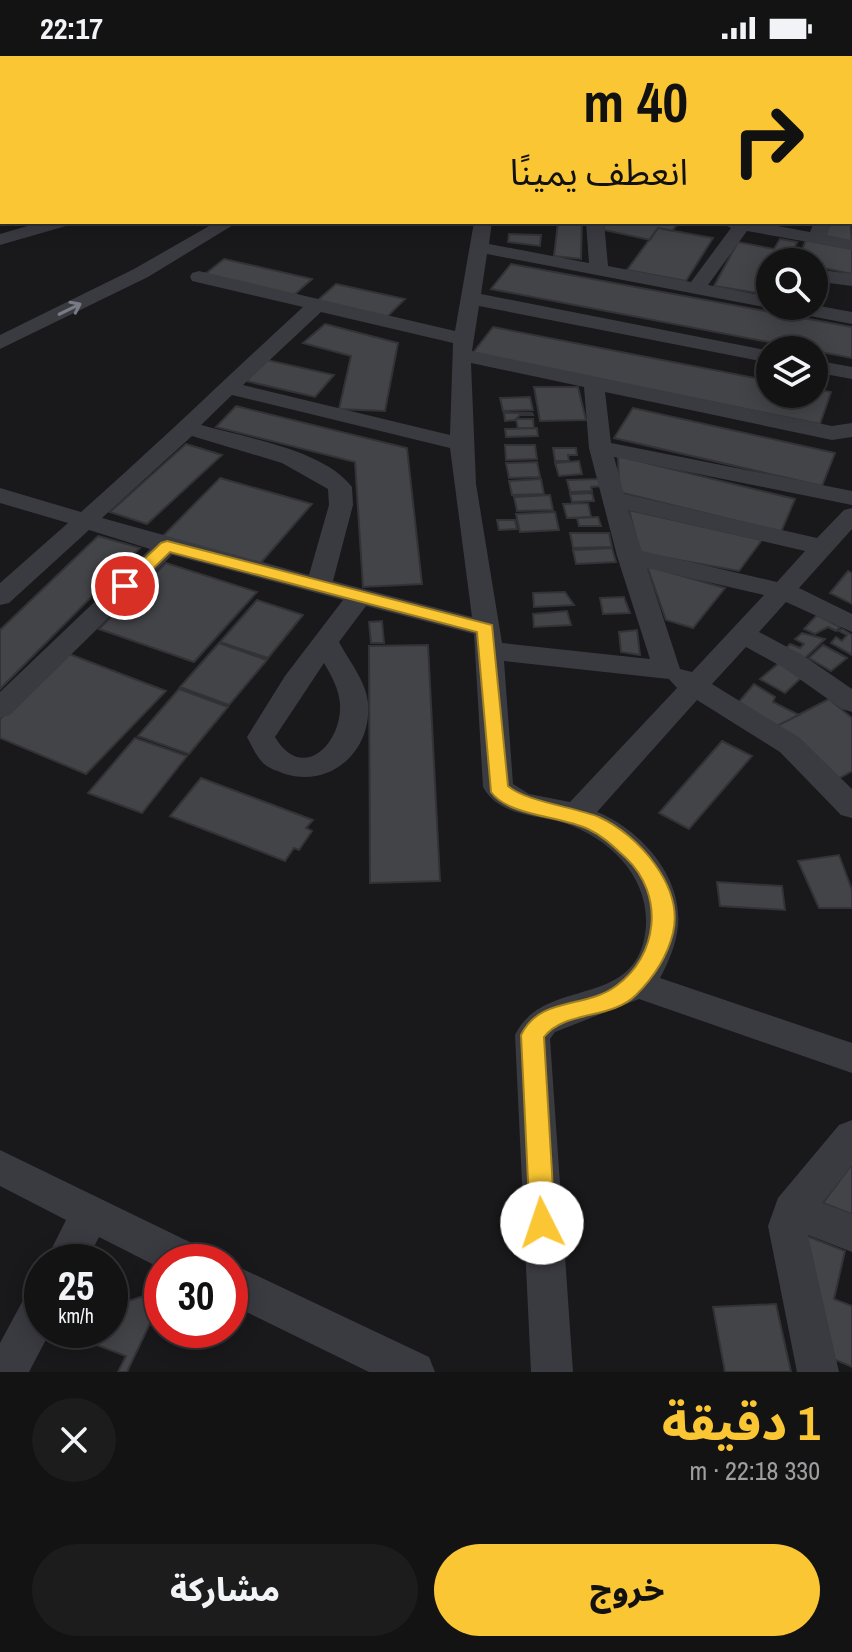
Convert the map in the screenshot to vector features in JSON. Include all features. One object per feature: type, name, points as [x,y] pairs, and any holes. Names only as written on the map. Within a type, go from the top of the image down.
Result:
[{"type":"street","points":[[0,240],[53,224]]},
{"type":"street","points":[[0,330],[193,224]]},
{"type":"street","points":[[0,330],[141,273],[226,224]]},
{"type":"street","points":[[595,224],[599,269]]},
{"type":"street","points":[[696,288],[735,224]]},
{"type":"street","points":[[748,224],[820,230],[852,245]]},
{"type":"street","points":[[552,1372],[532,1035],[544,1019],[612,1000],[635,984],[657,951],[663,933],[660,896],[643,862],[629,847],[613,834],[576,815],[519,802],[503,794],[498,787],[488,640],[461,444],[462,347],[480,234],[599,269],[756,300]]},
{"type":"street","points":[[199,277],[317,305],[594,384],[832,433],[852,430]]},
{"type":"street","points":[[828,277],[852,280]]},
{"type":"street","points":[[470,298],[756,354]]},
{"type":"street","points":[[0,597],[188,428],[317,305]]},
{"type":"street","points":[[828,314],[852,318]]},
{"type":"street","points":[[828,369],[852,373]]},
{"type":"street","points":[[594,384],[600,448],[613,499],[667,670]]},
{"type":"street","points":[[229,388],[461,444]]},
{"type":"street","points":[[188,428],[305,464],[329,475],[340,487],[341,505],[319,585]]},
{"type":"street","points":[[576,815],[698,685],[851,513],[600,448]]},
{"type":"street","points":[[0,495],[167,546],[319,585],[488,640],[667,670],[698,685],[790,745],[846,790]]},
{"type":"street","points":[[613,499],[822,547]]},
{"type":"street","points":[[0,708],[167,546]]},
{"type":"street","points":[[629,556],[783,591],[852,624]]},
{"type":"street","points":[[326,642],[359,597]]},
{"type":"street","points":[[743,634],[794,662],[852,702]]},
{"type":"street","points":[[635,984],[852,1058]]},
{"type":"street","points":[[823,1369],[787,1226],[792,1211],[852,1137]]},
{"type":"street","points":[[0,1167],[150,1244]]},
{"type":"street","points":[[792,1211],[852,1233]]},
{"type":"street","points":[[75,1244],[90,1215]]},
{"type":"street","points":[[248,1292],[414,1372]]},
{"type":"street","points":[[7,1372],[24,1339]]},
{"type":"building","points":[[558,224],[582,224],[581,259],[554,256]]},
{"type":"building","points":[[604,224],[677,224],[672,231],[658,228],[650,240],[604,230]]},
{"type":"building","points":[[828,224],[850,224],[852,243],[821,238]]},
{"type":"building","points":[[658,228],[713,238],[686,281],[627,270]]},
{"type":"building","points":[[509,234],[541,235],[540,246],[508,242]]},
{"type":"building","points":[[780,239],[797,242],[794,248],[775,248]]},
{"type":"building","points":[[806,240],[852,249],[852,274],[828,269],[828,248],[803,248]]},
{"type":"building","points":[[738,242],[769,248],[756,248],[756,293],[714,286]]},
{"type":"building","points":[[224,259],[312,279],[293,296],[204,275]]},
{"type":"building","points":[[511,264],[756,309],[756,320],[814,320],[852,327],[852,358],[828,353],[828,336],[756,336],[756,340],[491,289]]},
{"type":"building","points":[[336,284],[405,299],[387,317],[317,301]]},
{"type":"building","points":[[325,324],[398,343],[385,411],[339,409],[351,356],[303,343]]},
{"type":"building","points":[[493,327],[756,378],[756,408],[826,408],[820,424],[472,354]]},
{"type":"building","points":[[267,360],[334,375],[315,397],[246,381]]},
{"type":"building","points":[[534,387],[578,387],[586,420],[540,421]]},
{"type":"building","points":[[530,397],[533,410],[503,411],[500,398]]},
{"type":"building","points":[[236,406],[407,448],[422,584],[363,587],[355,462],[216,427]]},
{"type":"building","points":[[633,408],[835,453],[822,486],[614,438]]},
{"type":"building","points":[[504,413],[533,415],[520,415],[515,420],[505,421]]},
{"type":"building","points":[[516,419],[533,419],[534,428],[518,428]]},
{"type":"building","points":[[537,428],[538,436],[506,437],[505,429]]},
{"type":"building","points":[[186,444],[222,455],[147,524],[110,512]]},
{"type":"building","points":[[505,445],[535,445],[537,459],[506,460]]},
{"type":"building","points":[[553,448],[576,448],[577,455],[568,455],[569,461],[555,461]]},
{"type":"building","points":[[618,456],[795,499],[781,532],[619,492]]},
{"type":"building","points":[[579,461],[582,474],[559,476],[555,463]]},
{"type":"building","points":[[537,462],[540,477],[509,478],[506,463]]},
{"type":"building","points":[[220,478],[312,504],[258,566],[162,537]]},
{"type":"building","points":[[541,479],[544,494],[512,495],[509,481]]},
{"type":"building","points":[[601,479],[603,486],[591,487],[592,491],[570,492],[567,480]]},
{"type":"building","points":[[592,493],[594,501],[572,502],[570,494]]},
{"type":"building","points":[[550,495],[553,510],[517,511],[514,497]]},
{"type":"building","points":[[588,503],[591,517],[567,518],[563,504]]},
{"type":"building","points":[[629,510],[762,540],[739,571],[640,553]]},
{"type":"building","points":[[555,512],[559,530],[520,532],[516,514]]},
{"type":"building","points":[[598,517],[601,526],[579,526],[577,518]]},
{"type":"building","points":[[497,520],[515,520],[517,529],[499,530]]},
{"type":"building","points":[[570,533],[609,533],[612,547],[573,548]]},
{"type":"building","points":[[98,536],[140,548],[0,689],[0,630]]},
{"type":"building","points":[[612,548],[616,562],[576,564],[573,550]]},
{"type":"building","points":[[166,563],[257,592],[194,662],[99,629]]},
{"type":"building","points":[[647,566],[725,588],[693,628],[666,620]]},
{"type":"building","points":[[848,571],[852,573],[852,604],[830,593]]},
{"type":"building","points":[[565,592],[574,605],[534,607],[533,593]]},
{"type":"building","points":[[624,597],[630,613],[603,614],[600,598]]},
{"type":"building","points":[[257,600],[303,615],[268,658],[220,642]]},
{"type":"building","points":[[567,611],[571,625],[534,627],[533,614]]},
{"type":"building","points":[[817,615],[840,627],[836,631],[828,627],[815,634],[804,629]]},
{"type":"building","points":[[382,621],[384,643],[371,643],[369,622]]},
{"type":"building","points":[[842,629],[852,635],[852,655],[831,643],[836,637],[842,641],[847,635],[839,631]]},
{"type":"building","points":[[637,630],[640,655],[621,652],[619,632]]},
{"type":"building","points":[[802,633],[825,639],[803,660],[785,649],[790,644],[800,648],[804,644],[795,639]]},
{"type":"building","points":[[219,643],[267,660],[229,705],[180,687]]},
{"type":"building","points":[[428,645],[440,881],[370,883],[369,646]]},
{"type":"building","points":[[823,645],[847,658],[831,671],[809,658]]},
{"type":"building","points":[[69,654],[166,691],[86,774],[0,738],[0,719]]},
{"type":"building","points":[[779,663],[803,676],[785,693],[760,679]]},
{"type":"building","points":[[754,684],[775,697],[773,702],[799,715],[775,727],[738,703]]},
{"type":"building","points":[[179,689],[228,707],[189,754],[138,736]]},
{"type":"building","points":[[829,699],[852,718],[852,771],[836,780],[775,727]]},
{"type":"building","points":[[135,738],[187,756],[142,813],[88,793]]},
{"type":"building","points":[[722,741],[752,756],[689,829],[659,813]]},
{"type":"building","points":[[201,778],[313,820],[306,828],[312,831],[299,850],[294,848],[285,861],[170,816]]},
{"type":"building","points":[[839,855],[852,890],[852,908],[819,908],[798,861]]},
{"type":"building","points":[[717,882],[782,886],[785,910],[720,906]]},
{"type":"building","points":[[852,1164],[852,1214],[823,1203]]},
{"type":"building","points":[[802,1234],[845,1251],[834,1299],[852,1306],[852,1367],[825,1355]]},
{"type":"building","points":[[144,1296],[144,1336],[127,1372],[118,1372],[126,1356],[105,1348],[128,1348],[128,1301]]},
{"type":"building","points":[[776,1304],[791,1372],[725,1372],[713,1307]]},
{"type":"route","points":[[125,586],[167,546],[486,629],[498,787],[510,799],[576,815],[595,824],[613,834],[643,862],[653,878],[664,914],[663,933],[648,968],[635,984],[612,1000],[544,1019],[532,1035],[542,1223]]}]
